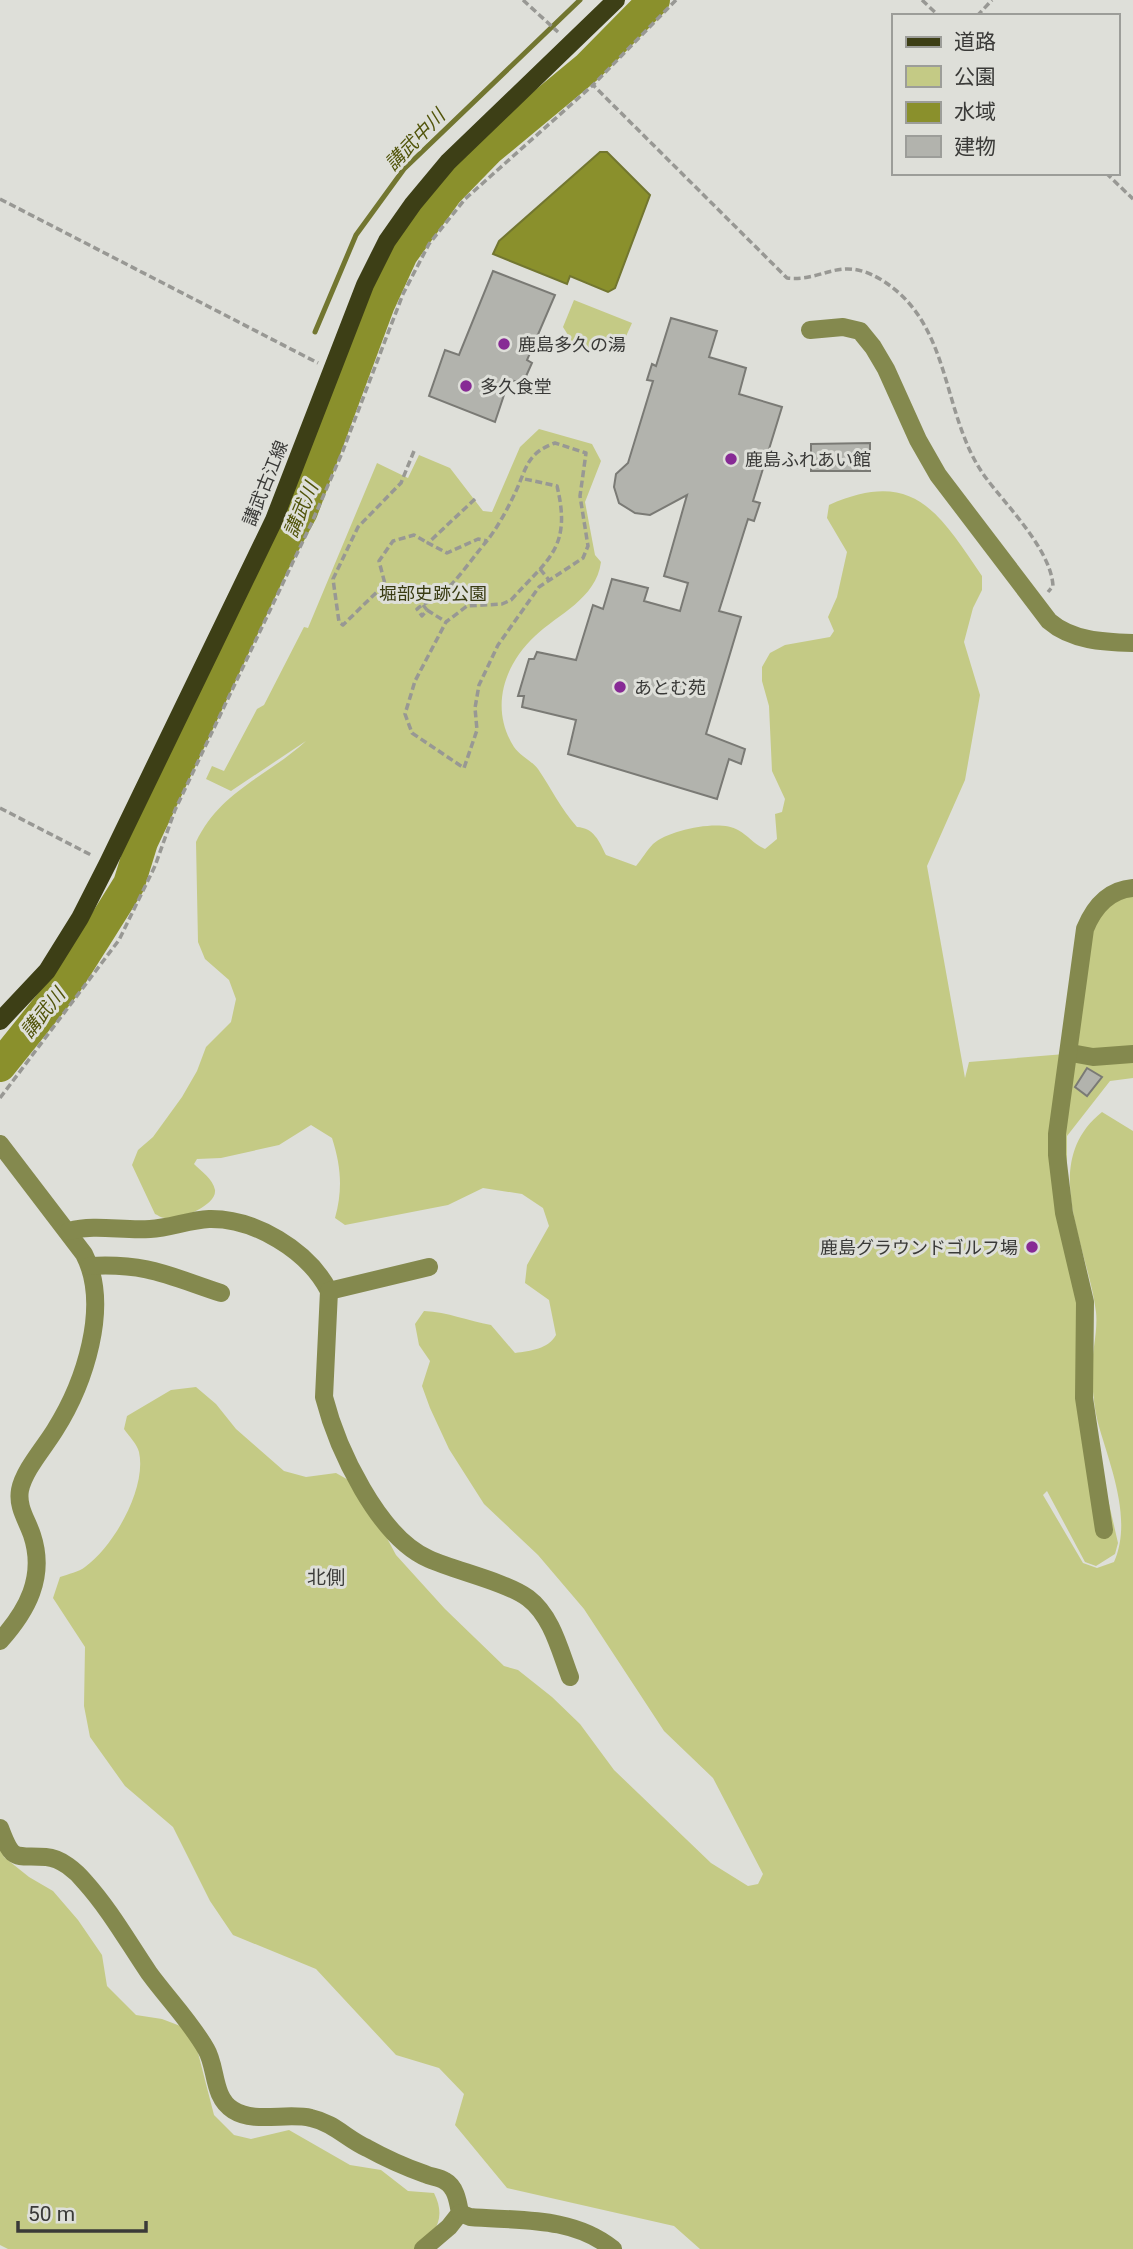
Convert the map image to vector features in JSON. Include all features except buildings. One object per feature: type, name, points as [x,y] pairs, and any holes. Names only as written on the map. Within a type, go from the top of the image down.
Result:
[{"type":"main road","name":"講武古江線","points":[[0,1021],[47,971],[80,918],[108,863],[274,520],[365,285],[387,240],[412,204],[449,162],[572,46],[616,0]]},
{"type":"street","points":[[810,330],[860,331],[873,346],[918,440],[938,475],[1033,604],[1060,631],[1080,638],[1133,643]]},
{"type":"street","points":[[1104,1530],[1084,1398],[1085,1303],[1059,1182],[1057,1134],[1085,929],[1107,897],[1119,890],[1133,888]]},
{"type":"street","points":[[1070,1053],[1093,1057],[1133,1054]]},
{"type":"street","points":[[0,1144],[69,1231],[90,1266],[94,1298],[85,1371],[73,1401],[21,1486],[21,1506],[35,1546],[35,1584],[22,1615],[0,1641]]},
{"type":"street","points":[[69,1231],[88,1227],[154,1229],[195,1220],[229,1220],[265,1232],[281,1241],[317,1273],[329,1291],[324,1397],[328,1414],[364,1490],[403,1543],[425,1557],[527,1598],[550,1626],[570,1677]]},
{"type":"street","points":[[90,1266],[136,1265],[221,1293]]},
{"type":"street","points":[[329,1291],[429,1267]]},
{"type":"street","points":[[0,1828],[8,1847],[15,1854],[26,1859],[56,1859],[74,1870],[86,1883],[127,1936],[149,1973],[194,2029],[209,2053],[220,2094],[231,2110],[246,2115],[310,2118],[330,2124],[365,2148],[446,2181],[456,2196],[460,2213]]},
{"type":"street","points":[[423,2249],[449,2227],[460,2213]]},
{"type":"street","points":[[460,2213],[470,2217],[552,2222],[596,2238],[613,2249]]},
{"type":"path","points":[[523,0],[572,46]]},
{"type":"path","points":[[0,1098],[119,940],[155,866],[175,810],[312,522],[342,453],[403,295],[429,244],[464,199],[593,85],[676,0]]},
{"type":"path","points":[[922,0],[937,14]]},
{"type":"path","points":[[979,14],[992,0]]},
{"type":"path","points":[[593,85],[787,278],[796,279],[840,267],[865,272],[882,280],[904,299],[930,331],[970,452],[1023,524],[1052,575],[1053,586],[1033,604]]},
{"type":"path","points":[[1108,175],[1133,199]]},
{"type":"path","points":[[0,199],[332,370]]},
{"type":"path","points":[[428,610],[425,615],[419,614],[417,609],[439,597],[487,541],[509,505],[525,465],[547,446],[555,443],[586,453],[580,496],[588,546],[583,558],[549,580],[520,610],[498,645],[479,685],[475,708],[477,730],[464,768],[412,733],[405,714],[415,681],[446,622],[467,606],[502,604],[511,600],[553,556],[562,524],[562,505],[557,486],[520,478]]},
{"type":"path","points":[[414,451],[401,483],[358,527],[333,579],[339,622],[343,625],[385,584],[379,561],[393,541],[414,535],[447,553],[478,539],[487,541]]},
{"type":"path","points":[[428,543],[475,499]]},
{"type":"path","points":[[540,569],[549,580]]},
{"type":"path","points":[[423,605],[446,622]]},
{"type":"path","points":[[0,808],[108,863]]},
{"type":"green space","points":[[574,300],[632,323],[623,343],[612,351],[598,348],[578,351],[563,327]]},
{"type":"green space","name":"堀部史跡公園","points":[[539,429],[592,444],[601,461],[585,502],[595,555],[601,562],[598,575],[584,596],[535,636],[515,661],[504,688],[503,718],[514,747],[538,769],[577,827],[588,830],[595,836],[606,855],[636,866],[651,846],[661,839],[670,834],[707,826],[738,830],[765,849],[777,839],[775,814],[782,812],[785,799],[772,771],[769,706],[762,681],[762,667],[770,653],[785,645],[830,637],[834,631],[828,617],[837,597],[847,552],[827,518],[829,505],[858,495],[882,491],[903,494],[920,502],[936,515],[982,576],[982,590],[973,608],[964,642],[980,695],[965,780],[927,866],[965,1078],[969,1062],[1065,1054],[1084,941],[1106,900],[1133,890],[1133,1078],[1110,1081],[1067,1136],[1067,1203],[1093,1434],[1118,1543],[1115,1554],[1096,1566],[1085,1562],[1047,1491],[1043,1495],[1083,1563],[1097,1568],[1114,1562],[1119,1545],[1121,1528],[1118,1492],[1095,1411],[1092,1370],[1096,1312],[1072,1206],[1070,1180],[1073,1155],[1083,1133],[1102,1112],[1133,1131],[1133,2249],[700,2249],[674,2226],[507,2188],[455,2125],[464,2094],[439,2068],[396,2055],[316,1969],[233,1935],[210,1901],[173,1827],[125,1786],[90,1737],[84,1706],[85,1647],[53,1598],[60,1577],[83,1569],[107,1545],[133,1499],[138,1482],[139,1452],[124,1429],[127,1416],[171,1390],[196,1387],[216,1404],[236,1429],[284,1471],[306,1477],[336,1473],[359,1486],[396,1555],[445,1609],[504,1666],[518,1670],[552,1697],[580,1724],[614,1770],[711,1863],[748,1886],[758,1884],[763,1874],[713,1778],[664,1731],[584,1609],[538,1555],[484,1504],[449,1449],[422,1386],[430,1361],[419,1345],[415,1324],[424,1311],[491,1325],[515,1353],[533,1350],[553,1340],[556,1335],[549,1300],[525,1283],[527,1265],[549,1226],[543,1208],[522,1194],[483,1188],[448,1205],[345,1225],[335,1218],[340,1178],[332,1138],[311,1125],[279,1145],[221,1158],[197,1159],[194,1164],[212,1182],[214,1196],[203,1207],[178,1217],[164,1218],[155,1214],[132,1165],[138,1150],[153,1137],[182,1097],[197,1071],[206,1047],[231,1022],[236,999],[229,980],[205,959],[198,942],[196,842],[206,824],[231,797],[306,741],[231,791],[206,779],[212,766],[224,771],[257,709],[264,705],[304,627],[308,628],[377,463],[408,478],[419,455],[450,468],[483,511],[492,512],[520,447]]},
{"type":"green space","points":[[0,1847],[4,1857],[29,1877],[53,1891],[78,1920],[102,1955],[107,1986],[136,2015],[162,2019],[183,2027],[196,2045],[214,2115],[234,2135],[251,2139],[289,2130],[350,2165],[381,2170],[408,2191],[434,2193],[439,2209],[438,2224],[425,2243],[418,2249],[8,2249],[0,2245]]},
{"type":"water","points":[[600,152],[607,152],[650,195],[615,288],[608,292],[570,276],[567,284],[493,254],[499,241]]},
{"type":"waterway","name":"講武中川","points":[[315,332],[356,235],[404,169],[580,0]]},
{"type":"waterway","name":"講武川","points":[[0,1066],[66,984],[129,884],[142,842],[274,562],[302,511],[379,304],[402,254],[447,192],[488,150],[588,67],[654,0]]},
{"type":"place","name":"鹿島多久の湯","points":[[504,344]]},
{"type":"place","name":"多久食堂","points":[[466,386]]},
{"type":"place","name":"鹿島ふれあい館","points":[[731,459]]},
{"type":"place","name":"あとむ苑","points":[[620,687]]},
{"type":"place","name":"鹿島グラウンドゴルフ場","points":[[1032,1247]]},
{"type":"district","name":"北側","points":[[326,1577]]}]
